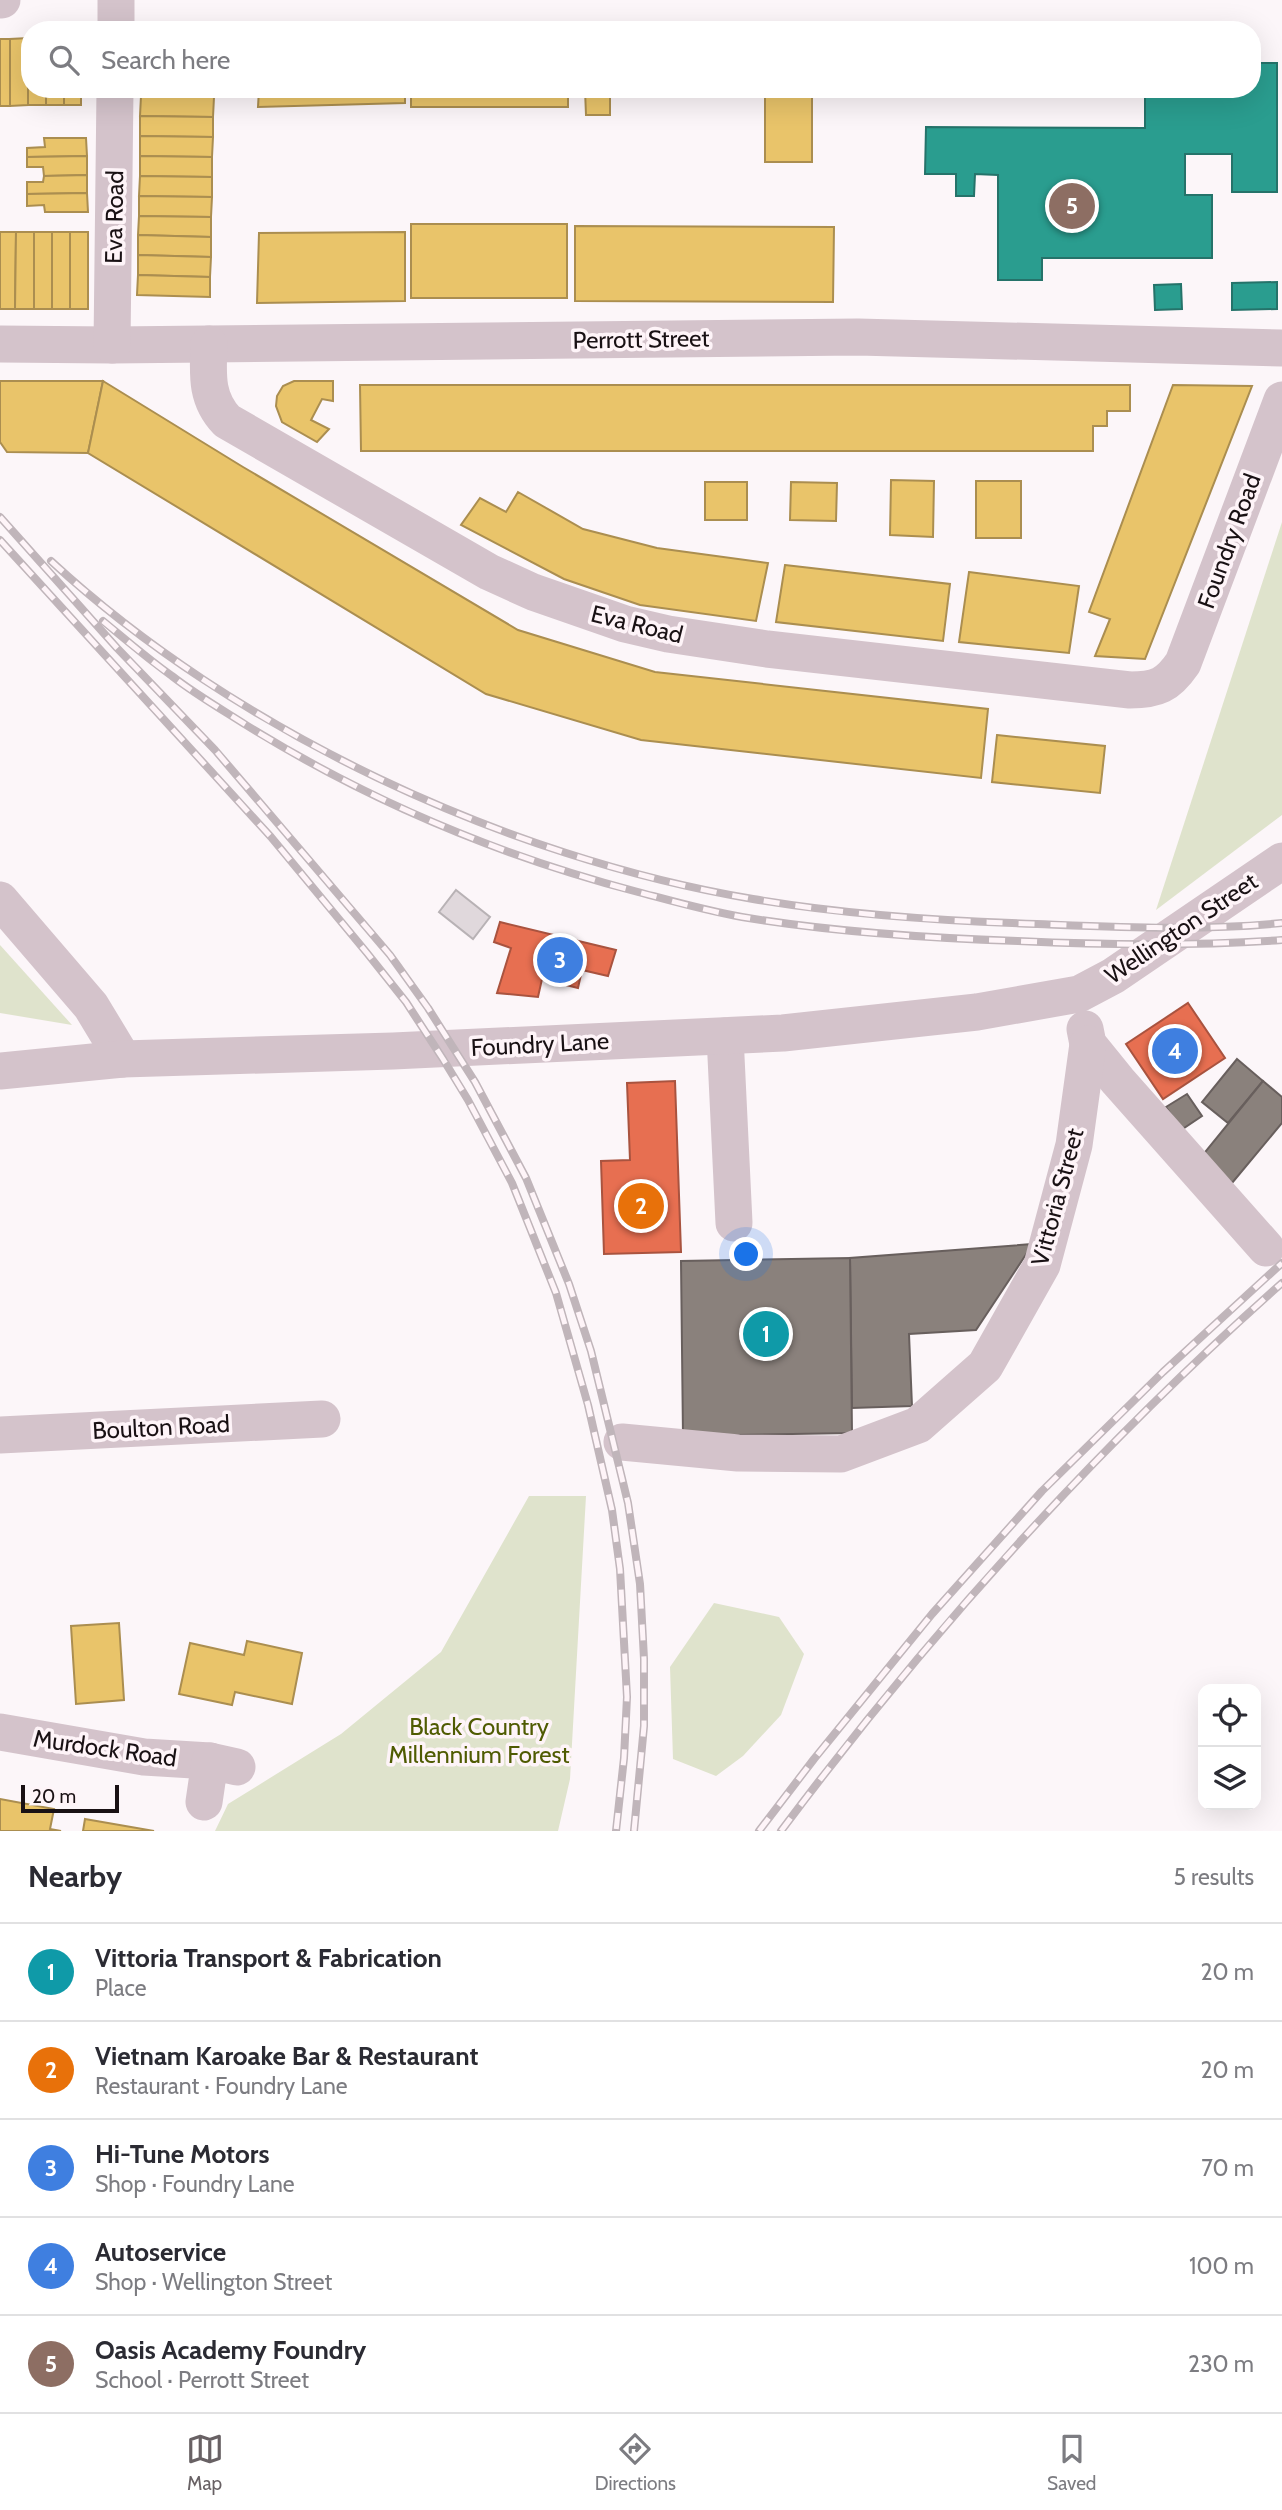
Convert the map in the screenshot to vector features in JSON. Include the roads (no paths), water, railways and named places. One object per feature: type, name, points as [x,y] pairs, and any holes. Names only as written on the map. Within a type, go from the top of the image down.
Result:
[{"type":"street","points":[[116,0],[116,21]]},
{"type":"street","name":"Eva Road","points":[[112,345],[115,98]]},
{"type":"street","name":"Perrott Street","points":[[0,344],[858,337],[1282,348]]},
{"type":"street","name":"Eva Road","points":[[209,344],[209,391],[227,421],[489,572],[577,609],[668,634],[767,649],[1130,690],[1145,690],[1172,679]]},
{"type":"street","name":"Foundry Road","points":[[1172,679],[1183,663],[1193,639],[1282,400]]},
{"type":"street","name":"Wellington Street","points":[[1079,993],[1113,976],[1282,861]]},
{"type":"street","points":[[0,900],[90,1006],[123,1059]]},
{"type":"street","points":[[1079,993],[1088,1044],[1266,1248]]},
{"type":"street","name":"Foundry Lane","points":[[0,1071],[123,1059],[393,1051],[783,1033],[977,1012],[1079,993]]},
{"type":"street","points":[[725,1036],[734,1223]]},
{"type":"street","name":"Vittoria Street","points":[[622,1442],[738,1453],[841,1454],[918,1425],[985,1366],[1042,1265],[1074,1145],[1088,1044]]},
{"type":"street","name":"Boulton Road","points":[[0,1435],[322,1419]]},
{"type":"street","name":"Murdock Road","points":[[0,1732],[144,1757],[223,1764],[204,1802]]},
{"type":"railway","points":[[0,517],[117,648],[215,750],[390,955],[428,1008],[475,1082],[526,1178],[569,1284],[591,1351],[628,1503],[640,1584],[644,1659],[644,1726],[634,1831]]},
{"type":"railway","points":[[0,540],[271,837],[367,953],[406,1002],[443,1059],[512,1183],[556,1293],[588,1405],[612,1510],[620,1569],[627,1697],[616,1831]]},
{"type":"railway","points":[[51,561],[124,623],[204,680],[289,732],[379,778],[471,819],[565,853],[660,880],[753,899],[859,913],[966,921],[1129,927],[1190,928],[1282,923]]},
{"type":"railway","points":[[103,621],[154,663],[199,695],[339,778],[485,843],[586,878],[742,917],[879,934],[1117,944],[1282,940]]},
{"type":"railway","points":[[759,1831],[932,1614],[1042,1491],[1163,1372],[1282,1263]]},
{"type":"railway","points":[[781,1831],[896,1685],[1018,1544],[1146,1410],[1282,1283]]},
{"type":"place","name":"Oasis Academy Foundry","points":[[1072,206]]},
{"type":"place","name":"Hi-Tune Motors","points":[[560,960]]},
{"type":"place","name":"Autoservice","points":[[1175,1051]]},
{"type":"place","name":"Vietnam Karoake Bar & Restaurant","points":[[641,1206]]},
{"type":"place","name":"Vittoria Transport & Fabrication","points":[[766,1334]]},
{"type":"park label","name":"Black Country Millennium Forest","points":[[479,1740]]}]
